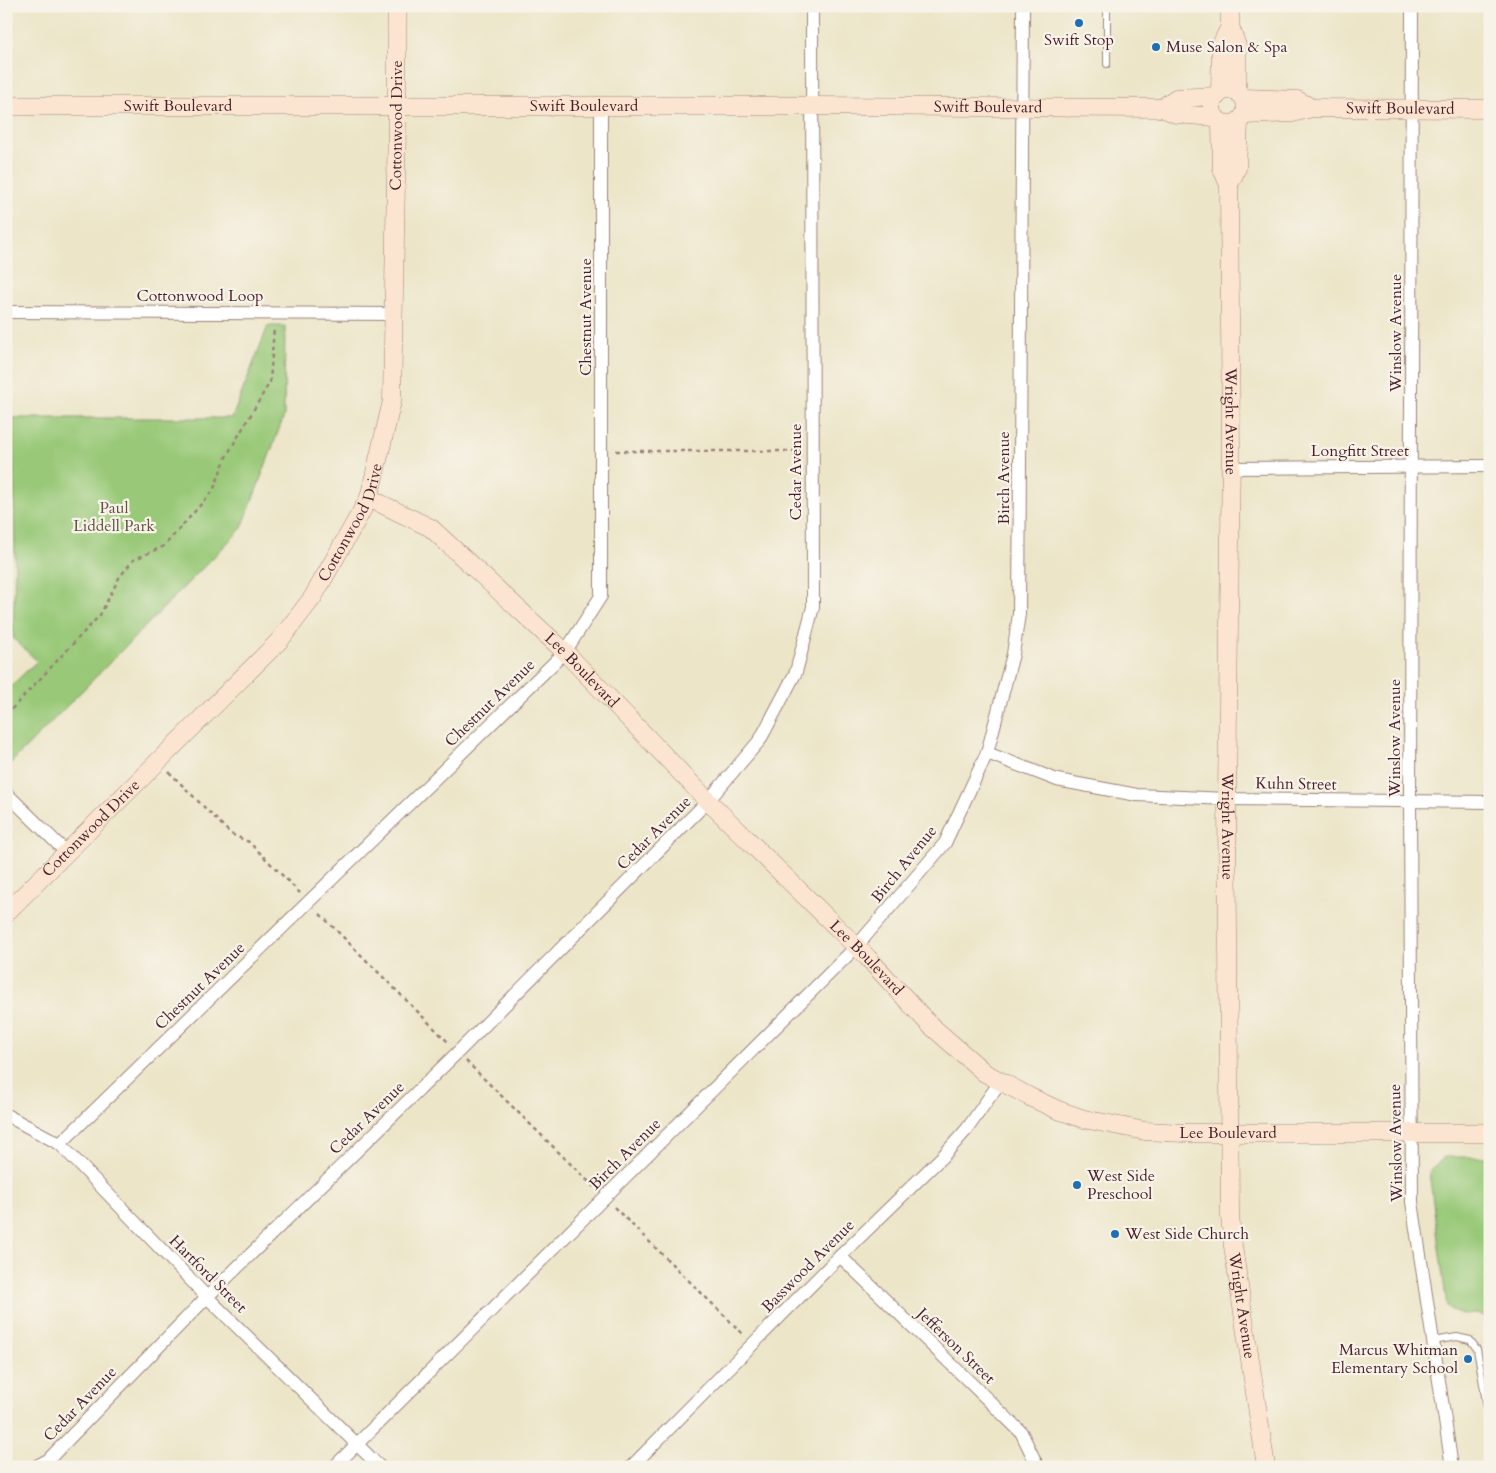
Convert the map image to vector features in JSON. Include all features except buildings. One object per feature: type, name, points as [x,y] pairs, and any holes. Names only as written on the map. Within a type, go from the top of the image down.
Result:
[{"type":"street","name":"Cottonwood Drive","points":[[6,913],[280,640],[313,597],[369,498],[392,400],[397,6]]},
{"type":"street","name":"Cedar Avenue","points":[[35,1467],[48,1460],[207,1298],[458,1052],[708,801],[760,740],[796,672],[813,607],[812,6]]},
{"type":"street","name":"Birch Avenue","points":[[334,1467],[856,947],[945,843],[988,754],[1014,654],[1019,614],[1023,6]]},
{"type":"street","name":"Wright Avenue","points":[[1229,185],[1238,168],[1241,107],[1237,46],[1230,26],[1230,6]]},
{"type":"street","name":"Winslow Avenue","points":[[1412,6],[1410,802],[1412,1202],[1452,1467]]},
{"type":"street","name":"Wright Avenue","points":[[1218,94],[1222,45],[1230,26]]},
{"type":"street","points":[[1228,90],[1241,107],[1230,125],[1218,120],[1212,108],[1214,99],[1218,94],[1228,90]]},
{"type":"street","name":"Swift Boulevard","points":[[1162,108],[1176,98],[1218,94]]},
{"type":"street","name":"Swift Boulevard","points":[[1241,107],[1297,100],[1312,108],[1490,109]]},
{"type":"street","name":"Swift Boulevard","points":[[6,106],[1162,108],[1176,114],[1218,120]]},
{"type":"street","name":"Chestnut Avenue","points":[[60,1144],[565,652],[601,596],[601,106]]},
{"type":"street","name":"Wright Avenue","points":[[1218,120],[1222,169],[1229,185],[1231,468],[1227,799],[1229,1189],[1233,1246],[1266,1467]]},
{"type":"street","name":"Cottonwood Loop","points":[[6,312],[394,314]]},
{"type":"street","name":"Longfitt Street","points":[[1231,468],[1490,466]]},
{"type":"street","name":"Lee Boulevard","points":[[369,498],[431,528],[565,652],[708,801],[856,947],[929,1024],[985,1073],[1000,1082],[1058,1110],[1108,1125],[1145,1131],[1230,1133],[1490,1133]]},
{"type":"street","name":"Kuhn Street","points":[[988,754],[1058,780],[1137,795],[1227,799],[1490,802]]},
{"type":"street","points":[[6,793],[66,852]]},
{"type":"street","name":"Basswood Avenue","points":[[631,1467],[840,1256],[944,1155],[967,1130],[1000,1082]]},
{"type":"street","name":"Hartford Street","points":[[6,1115],[60,1144],[207,1298],[380,1467]]},
{"type":"street","name":"Jefferson Street","points":[[840,1256],[1021,1432],[1038,1467]]},
{"type":"lane","points":[[1108,6],[1108,64]]},
{"type":"lane","points":[[1433,1341],[1457,1336],[1470,1340],[1477,1350],[1490,1425]]},
{"type":"path","points":[[6,715],[100,615],[119,578],[133,560],[164,546],[213,491],[226,457],[270,382],[274,328]]},
{"type":"path","points":[[616,450],[798,450]]},
{"type":"path","points":[[168,771],[231,834],[249,842],[300,894]]},
{"type":"path","points":[[320,914],[448,1042]]},
{"type":"path","points":[[465,1060],[594,1187]]},
{"type":"path","points":[[614,1207],[743,1335]]},
{"type":"green space","name":"Paul Liddell Park","points":[[268,326],[285,326],[284,416],[242,528],[6,768],[6,691],[37,661],[13,638],[15,565],[13,418],[232,418]]},
{"type":"green space","points":[[1444,1157],[1490,1157],[1490,1323],[1478,1313],[1461,1314],[1447,1306],[1429,1173]]},
{"type":"place","name":"Swift Stop","points":[[1079,23]]},
{"type":"place","name":"Muse Salon & Spa","points":[[1156,47]]},
{"type":"place","name":"West Side Preschool","points":[[1077,1185]]},
{"type":"place","name":"West Side Church","points":[[1115,1234]]},
{"type":"place","name":"Marcus Whitman Elementary School","points":[[1468,1359]]}]
